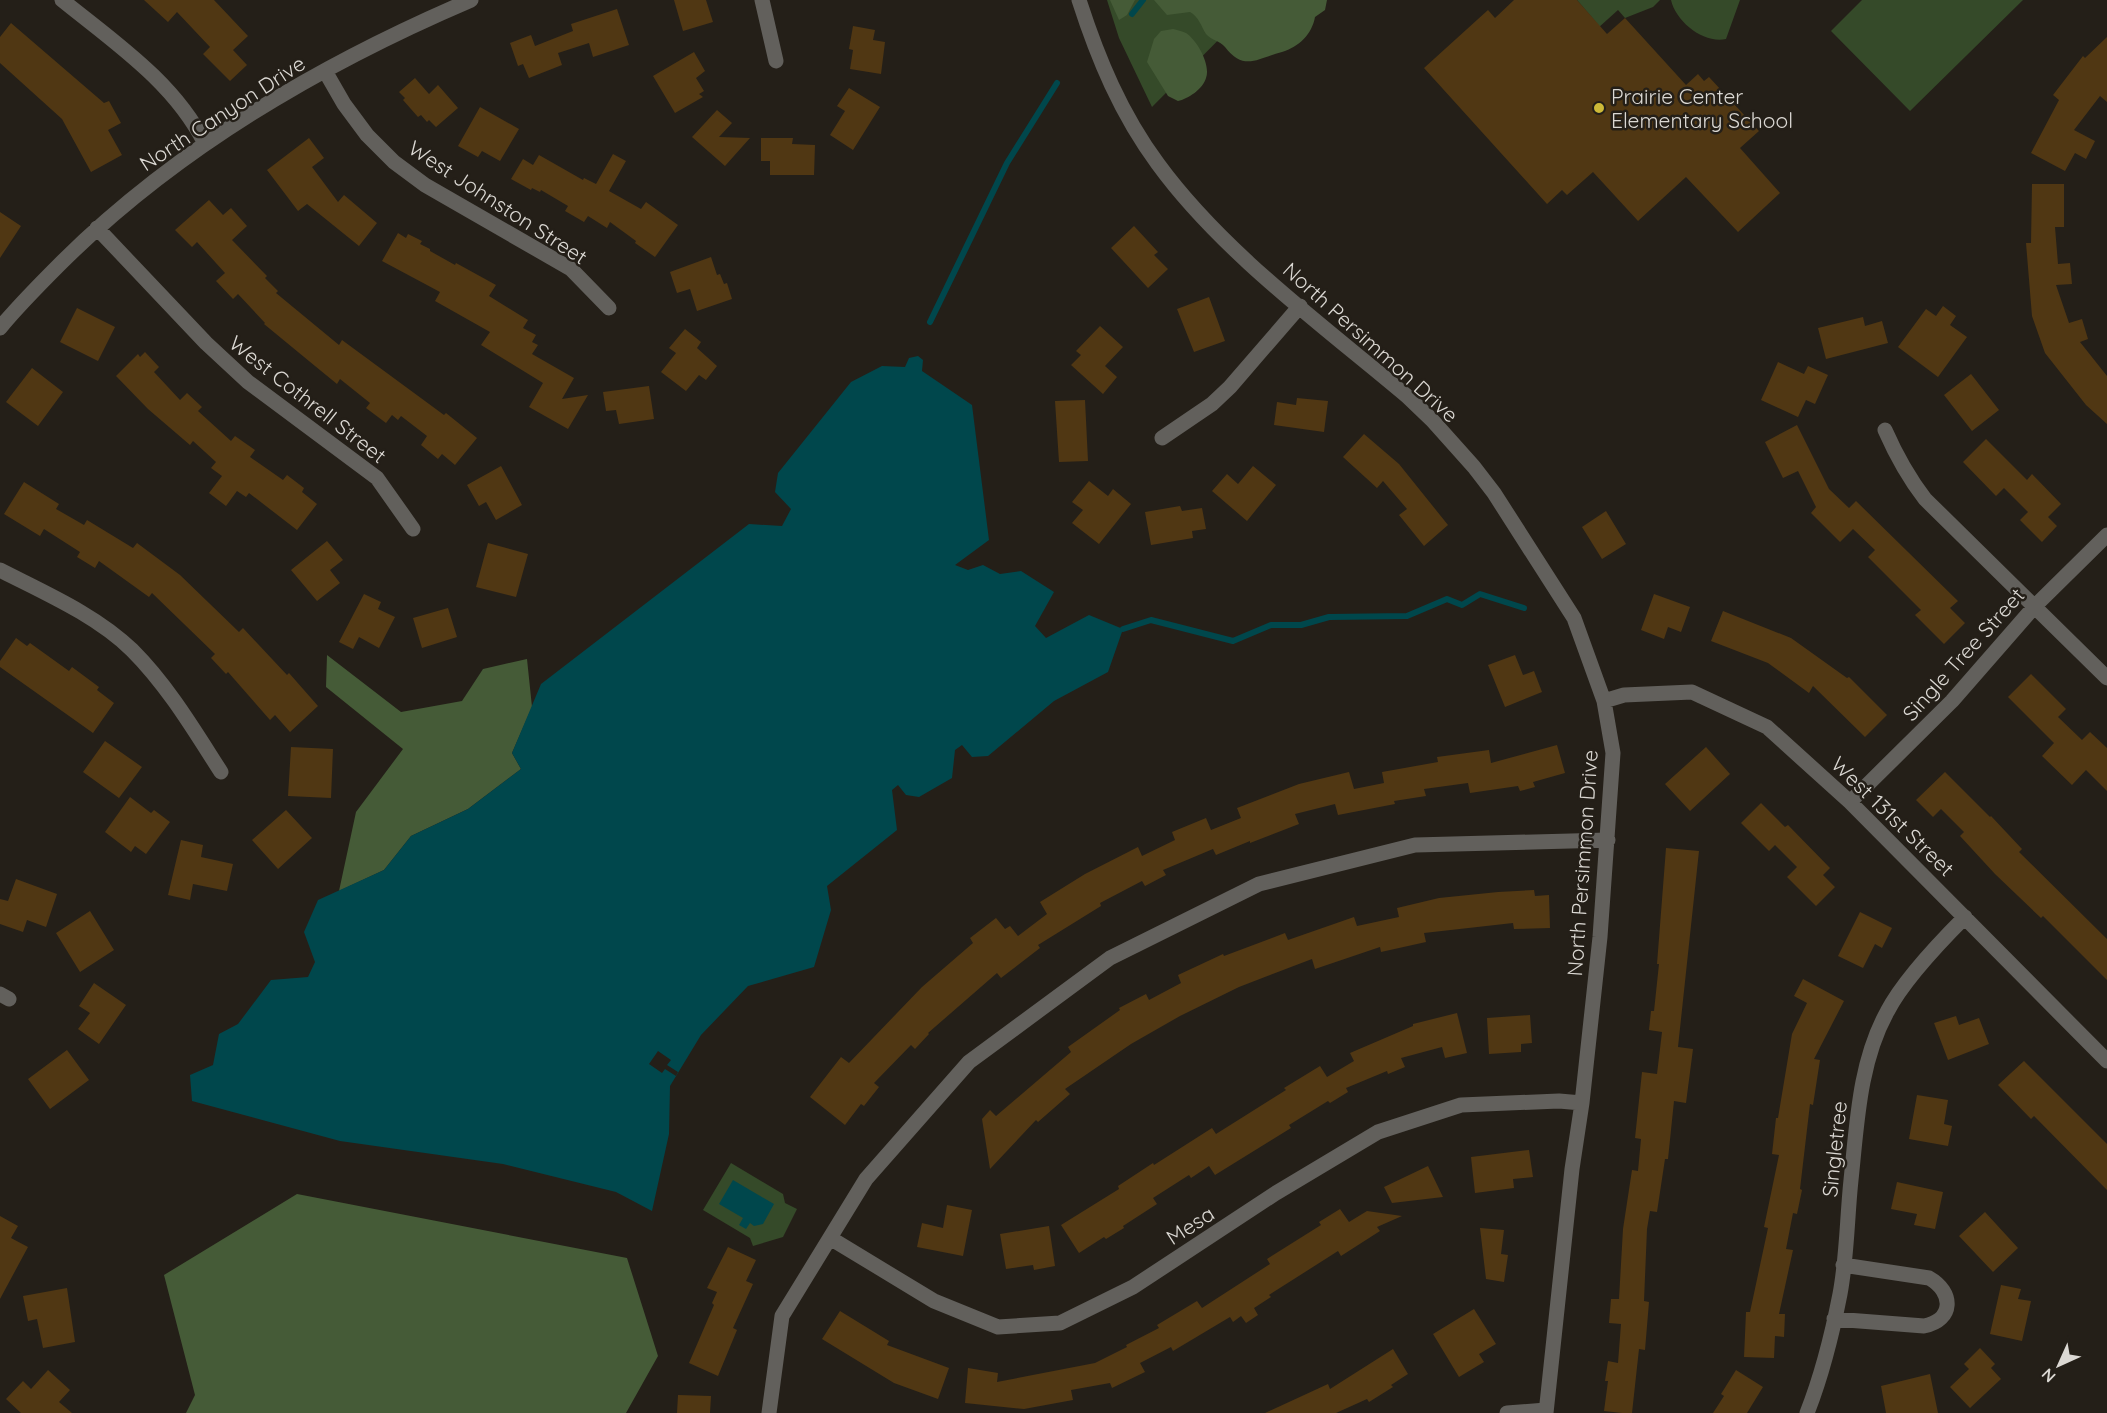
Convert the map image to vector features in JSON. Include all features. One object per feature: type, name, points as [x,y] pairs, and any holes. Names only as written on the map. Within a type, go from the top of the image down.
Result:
[{"type":"street","points":[[62,0],[146,69],[188,115],[205,144]]},
{"type":"street","name":"North Canyon Drive","points":[[1,324],[97,228],[158,177],[205,144],[325,71],[445,5],[471,0]]},
{"type":"street","points":[[762,0],[776,61]]},
{"type":"street","name":"North Persimmon Drive","points":[[1079,0],[1094,46],[1113,91],[1158,165],[1221,236],[1408,397],[1474,467],[1515,524],[1574,618],[1604,701],[1613,753],[1608,840],[1600,937],[1546,1412]]},
{"type":"street","name":"West Johnston Street","points":[[325,71],[344,104],[367,135],[394,162],[425,185],[570,269],[609,308]]},
{"type":"street","name":"West Cothrell Street","points":[[97,228],[206,343],[248,382],[377,478],[413,529]]},
{"type":"street","points":[[1161,438],[1212,404],[1230,387],[1300,306]]},
{"type":"street","points":[[1886,430],[1894,452],[1910,480],[1925,499],[2107,678]]},
{"type":"street","name":"Single Tree Street","points":[[1850,802],[1952,701],[2035,606],[2107,535]]},
{"type":"street","points":[[0,570],[74,609],[108,630],[131,649],[176,702],[221,772]]},
{"type":"street","name":"West 131st Street","points":[[1604,701],[1624,695],[1692,692],[1767,727],[1850,802],[2107,1060]]},
{"type":"street","points":[[769,1413],[782,1316],[866,1179],[969,1062],[1110,958],[1260,884],[1415,845],[1608,840]]},
{"type":"street","name":"Singletree","points":[[1807,1413],[1824,1364],[1840,1293],[1858,1107],[1866,1066],[1876,1036],[1893,1001],[1941,942],[1965,917]]},
{"type":"street","name":"Mesa","points":[[830,1238],[934,1301],[998,1327],[1060,1323],[1133,1287],[1276,1193],[1378,1131],[1461,1105],[1559,1101],[1582,1103]]},
{"type":"street","points":[[1834,1319],[1924,1326],[1937,1322],[1947,1308],[1945,1293],[1940,1284],[1929,1278],[1843,1265]]},
{"type":"street","points":[[1508,1413],[1546,1412]]},
{"type":"green space","points":[[1107,0],[1258,0],[1152,107],[1119,38]]},
{"type":"green space","points":[[1110,0],[1135,0],[1127,15],[1119,20]]},
{"type":"green space","points":[[1154,0],[1327,0],[1325,10],[1315,17],[1308,34],[1299,43],[1288,50],[1258,60],[1245,61],[1232,55],[1223,45],[1208,36],[1193,14],[1190,12],[1167,15]]},
{"type":"green space","points":[[1577,0],[1660,0],[1653,7],[1625,18],[1618,10],[1598,28],[1595,21]]},
{"type":"green space","points":[[1671,0],[1740,0],[1726,39],[1718,40],[1692,30],[1679,16]]},
{"type":"green space","points":[[1862,0],[2023,0],[1910,111],[1831,31]]},
{"type":"green space","points":[[1173,29],[1190,36],[1202,53],[1207,66],[1206,78],[1198,90],[1178,101],[1168,96],[1147,62],[1154,39],[1161,31]]},
{"type":"green space","points":[[327,655],[401,712],[462,701],[483,669],[527,659],[532,707],[512,753],[521,769],[468,809],[411,836],[384,870],[339,891],[356,812],[403,749],[326,687]]},
{"type":"green space","points":[[731,1163],[783,1194],[785,1203],[797,1209],[783,1237],[753,1246],[750,1238],[703,1210]]},
{"type":"green space","points":[[297,1194],[627,1258],[658,1356],[626,1413],[186,1413],[195,1395],[164,1275]]},
{"type":"water","points":[[918,356],[923,360],[922,371],[972,405],[989,540],[955,565],[968,570],[983,565],[1000,574],[1021,571],[1054,592],[1035,626],[1046,638],[1089,615],[1123,629],[1108,672],[1054,701],[988,756],[972,757],[962,745],[955,750],[952,778],[919,797],[906,795],[898,785],[892,790],[897,830],[827,886],[831,910],[814,967],[748,986],[701,1035],[670,1086],[669,1134],[652,1211],[616,1192],[503,1164],[340,1141],[192,1101],[190,1075],[213,1065],[219,1034],[238,1024],[271,980],[308,977],[315,962],[304,932],[318,900],[384,870],[411,836],[468,809],[521,769],[512,753],[541,684],[749,524],[782,526],[791,509],[775,492],[778,473],[851,382],[882,366],[905,367],[909,358]]},
{"type":"water","points":[[733,1180],[774,1204],[763,1224],[754,1226],[750,1223],[746,1229],[739,1225],[743,1218],[719,1204]]},
{"type":"pier","points":[[658,1051],[671,1060],[667,1065],[678,1072],[676,1076],[665,1069],[662,1073],[649,1064]]},
{"type":"building","points":[[144,0],[214,0],[248,36],[233,50],[247,65],[230,81],[203,54],[210,47],[177,12],[168,22]]},
{"type":"building","points":[[674,0],[706,0],[713,22],[683,31]]},
{"type":"building","name":"Prairie Center Elementary School","points":[[1514,0],[1577,0],[1607,34],[1625,18],[1686,85],[1698,74],[1704,81],[1709,77],[1759,131],[1740,148],[1780,193],[1738,232],[1686,177],[1638,221],[1593,172],[1567,195],[1562,190],[1547,204],[1424,68],[1488,10],[1495,18]]},
{"type":"building","points":[[617,9],[629,45],[593,57],[589,43],[558,53],[562,65],[529,78],[523,64],[518,66],[510,43],[531,35],[535,46],[573,31],[571,24]]},
{"type":"building","points":[[11,23],[104,103],[109,101],[121,123],[108,130],[122,155],[91,172],[62,119],[0,63],[0,37]]},
{"type":"building","points":[[853,26],[875,30],[873,40],[885,42],[881,74],[850,69],[853,50],[849,49]]},
{"type":"building","points":[[2107,37],[2107,102],[2100,96],[2074,130],[2095,141],[2086,159],[2075,153],[2065,171],[2031,153],[2059,100],[2053,95],[2083,56],[2085,58]]},
{"type":"building","points":[[694,52],[705,71],[696,78],[704,91],[699,94],[703,97],[675,113],[653,76]]},
{"type":"building","points":[[415,78],[429,94],[438,85],[458,108],[436,127],[421,115],[418,117],[399,92]]},
{"type":"building","points":[[849,88],[880,107],[853,150],[830,135],[845,111],[837,106]]},
{"type":"building","points":[[480,107],[519,129],[500,161],[482,151],[478,157],[458,146]]},
{"type":"building","points":[[717,110],[732,123],[719,137],[750,138],[725,166],[692,137]]},
{"type":"building","points":[[309,138],[324,158],[312,167],[338,202],[344,195],[377,223],[359,246],[307,204],[298,211],[267,170]]},
{"type":"building","points":[[761,138],[793,138],[792,144],[815,145],[814,175],[770,175],[770,161],[761,161]]},
{"type":"building","points":[[613,154],[626,161],[609,191],[641,209],[646,202],[678,225],[655,257],[610,222],[607,228],[588,216],[584,222],[565,211],[568,206],[541,190],[540,192],[532,188],[531,190],[511,179],[523,159],[533,165],[539,155],[583,180],[584,178],[596,184]]},
{"type":"building","points":[[2032,184],[2064,184],[2064,227],[2055,227],[2058,264],[2070,263],[2072,284],[2056,285],[2069,323],[2082,319],[2088,339],[2080,342],[2107,376],[2107,424],[2086,405],[2045,353],[2032,316],[2026,243],[2031,243]]},
{"type":"building","points":[[209,200],[223,215],[231,208],[247,226],[232,240],[267,276],[265,278],[278,291],[276,293],[339,345],[342,340],[444,415],[446,413],[477,438],[455,465],[442,454],[438,459],[421,445],[427,436],[401,416],[398,420],[392,415],[386,423],[366,408],[370,403],[340,379],[337,384],[264,324],[238,294],[233,299],[216,281],[225,273],[197,242],[192,247],[175,230]]},
{"type":"building","points":[[0,212],[21,226],[0,258]]},
{"type":"building","points":[[1134,226],[1158,252],[1154,255],[1168,269],[1148,288],[1111,248]]},
{"type":"building","points":[[398,233],[406,238],[408,234],[422,241],[420,244],[430,251],[496,285],[489,296],[528,320],[523,328],[536,335],[532,342],[538,345],[532,354],[574,378],[562,399],[588,395],[568,429],[529,407],[543,383],[481,345],[490,332],[435,301],[440,292],[382,261]]},
{"type":"building","points":[[711,257],[717,275],[720,274],[724,284],[727,283],[732,299],[697,311],[690,289],[677,293],[670,272]]},
{"type":"building","points":[[1209,297],[1225,341],[1194,352],[1177,309]]},
{"type":"building","points":[[1943,306],[1956,316],[1950,325],[1967,337],[1938,377],[1898,347],[1926,309],[1936,316]]},
{"type":"building","points":[[77,308],[115,327],[98,361],[60,342]]},
{"type":"building","points":[[1863,317],[1865,326],[1882,321],[1888,343],[1826,359],[1818,328]]},
{"type":"building","points":[[1100,326],[1123,347],[1105,366],[1117,377],[1103,394],[1071,365],[1081,355],[1076,351]]},
{"type":"building","points":[[685,329],[701,342],[697,348],[717,366],[706,380],[699,375],[686,391],[661,372],[676,353],[669,348]]},
{"type":"building","points":[[145,352],[159,367],[154,372],[180,400],[187,393],[202,407],[198,411],[231,441],[235,436],[255,450],[250,457],[283,480],[287,475],[304,488],[302,492],[317,504],[297,530],[249,493],[246,497],[237,491],[226,506],[209,493],[222,476],[211,468],[216,462],[193,441],[190,445],[148,409],[116,376],[138,354],[140,357]]},
{"type":"building","points":[[1778,362],[1804,374],[1808,366],[1828,375],[1815,404],[1806,400],[1798,417],[1761,400]]},
{"type":"building","points":[[32,368],[63,392],[38,426],[6,402]]},
{"type":"building","points":[[1971,374],[1999,410],[1972,431],[1944,395]]},
{"type":"building","points":[[649,386],[654,419],[619,424],[616,410],[606,411],[603,392]]},
{"type":"building","points":[[1297,398],[1328,401],[1324,432],[1274,425],[1277,402],[1296,405]]},
{"type":"building","points":[[1085,400],[1088,461],[1059,462],[1055,401]]},
{"type":"building","points":[[1797,425],[1829,489],[1849,508],[1856,501],[1958,601],[1950,608],[1965,623],[1944,644],[1915,615],[1921,610],[1868,557],[1875,550],[1853,529],[1840,542],[1811,513],[1816,507],[1798,471],[1783,478],[1765,442]]},
{"type":"building","points":[[1364,434],[1399,464],[1448,525],[1424,546],[1399,515],[1407,509],[1383,481],[1377,488],[1343,457]]},
{"type":"building","points":[[1986,439],[2027,480],[2032,474],[2061,504],[2048,517],[2057,526],[2042,542],[2020,520],[2028,512],[2004,488],[1996,496],[1963,462]]},
{"type":"building","points":[[501,466],[522,505],[496,520],[486,502],[479,506],[467,485]]},
{"type":"building","points":[[1253,466],[1276,485],[1247,521],[1212,491],[1227,474],[1238,484]]},
{"type":"building","points":[[1089,481],[1108,496],[1113,489],[1131,504],[1099,544],[1072,523],[1083,510],[1072,502]]},
{"type":"building","points":[[24,482],[59,504],[56,509],[84,525],[87,520],[133,548],[137,543],[180,575],[239,632],[243,628],[287,675],[289,673],[318,706],[290,732],[275,715],[270,720],[228,672],[226,674],[211,658],[215,654],[152,593],[149,597],[99,561],[95,568],[77,557],[80,552],[44,529],[40,536],[4,514]]},
{"type":"building","points":[[1180,506],[1182,511],[1202,508],[1206,529],[1192,531],[1193,538],[1151,545],[1145,512]]},
{"type":"building","points":[[1606,511],[1626,544],[1602,559],[1582,527]]},
{"type":"building","points":[[327,541],[343,560],[330,570],[340,583],[317,601],[291,570]]},
{"type":"building","points":[[488,543],[528,554],[516,597],[476,587]]},
{"type":"building","points":[[364,594],[381,602],[378,609],[395,617],[379,648],[359,637],[353,649],[339,642]]},
{"type":"building","points":[[1654,594],[1690,607],[1681,632],[1668,627],[1664,639],[1641,630]]},
{"type":"building","points":[[448,608],[457,637],[422,648],[413,618]]},
{"type":"building","points":[[1723,611],[1791,638],[1847,678],[1849,677],[1887,715],[1865,737],[1813,686],[1809,693],[1768,663],[1711,641]]},
{"type":"building","points":[[16,638],[27,646],[30,643],[69,671],[72,667],[99,687],[97,690],[114,703],[93,733],[0,667],[0,661]]},
{"type":"building","points":[[1515,655],[1523,675],[1534,671],[1542,692],[1505,707],[1488,665]]},
{"type":"building","points":[[2031,674],[2066,709],[2058,717],[2082,740],[2090,732],[2107,748],[2107,791],[2086,770],[2072,785],[2042,756],[2054,743],[2008,697]]},
{"type":"building","points":[[105,741],[142,767],[119,798],[83,772]]},
{"type":"building","points":[[1557,745],[1565,773],[1533,782],[1535,787],[1520,791],[1518,786],[1470,793],[1468,783],[1424,789],[1426,796],[1394,801],[1395,804],[1338,815],[1335,804],[1295,814],[1299,824],[1250,843],[1250,841],[1216,855],[1213,849],[1163,870],[1166,875],[1145,886],[1142,881],[1100,903],[1101,906],[1038,945],[1040,948],[1001,978],[997,973],[928,1033],[915,1049],[911,1045],[874,1083],[879,1087],[864,1106],[861,1104],[845,1125],[810,1097],[841,1057],[849,1063],[922,987],[973,943],[970,938],[996,918],[1005,929],[1010,926],[1018,936],[1047,914],[1040,902],[1085,874],[1138,847],[1142,856],[1175,840],[1172,832],[1206,818],[1211,830],[1241,818],[1237,808],[1299,784],[1349,772],[1354,789],[1384,783],[1382,772],[1438,762],[1437,757],[1489,750],[1491,763]]},
{"type":"building","points":[[291,747],[333,749],[331,798],[288,796]]},
{"type":"building","points":[[1706,747],[1730,774],[1690,811],[1665,784]]},
{"type":"building","points":[[1945,772],[2022,849],[2019,852],[2107,939],[2107,980],[2043,916],[2041,918],[1995,874],[1960,836],[1964,832],[1941,809],[1933,817],[1916,800]]},
{"type":"building","points":[[130,797],[151,813],[154,810],[170,822],[146,854],[135,846],[131,852],[105,832]]},
{"type":"building","points":[[1761,803],[1785,827],[1788,825],[1830,868],[1823,875],[1835,887],[1816,906],[1787,877],[1797,867],[1775,845],[1769,851],[1741,823]]},
{"type":"building","points":[[286,810],[312,838],[278,869],[252,840]]},
{"type":"building","points":[[181,840],[203,845],[201,857],[233,864],[227,891],[193,884],[190,900],[168,895]]},
{"type":"building","points":[[1666,848],[1699,851],[1678,1047],[1693,1049],[1686,1103],[1674,1101],[1668,1159],[1665,1159],[1657,1212],[1650,1211],[1644,1301],[1649,1302],[1645,1350],[1639,1349],[1632,1413],[1622,1413],[1604,1411],[1608,1361],[1618,1363],[1621,1324],[1609,1323],[1611,1299],[1619,1299],[1623,1229],[1632,1170],[1638,1171],[1641,1139],[1635,1138],[1642,1072],[1657,1074],[1662,1032],[1649,1030],[1651,1011],[1654,1011],[1659,964],[1657,964]]},
{"type":"building","points":[[16,879],[57,894],[46,927],[27,920],[23,932],[0,924],[0,899],[8,901]]},
{"type":"building","points":[[1534,890],[1535,896],[1549,895],[1550,928],[1514,929],[1513,923],[1424,933],[1426,942],[1381,952],[1380,947],[1315,969],[1312,959],[1239,987],[1180,1016],[1131,1044],[1065,1089],[1070,1094],[1038,1122],[1036,1120],[990,1169],[982,1119],[990,1110],[996,1116],[1071,1052],[1068,1047],[1120,1010],[1119,1008],[1146,994],[1149,1000],[1181,983],[1178,975],[1223,954],[1224,956],[1285,933],[1288,940],[1354,917],[1357,926],[1399,917],[1397,908],[1439,898]]},
{"type":"building","points":[[90,911],[114,950],[80,972],[56,933]]},
{"type":"building","points":[[1860,912],[1892,928],[1882,948],[1875,944],[1863,968],[1838,956]]},
{"type":"building","points":[[1803,979],[1844,1001],[1814,1059],[1820,1060],[1813,1105],[1810,1104],[1800,1189],[1802,1190],[1797,1214],[1793,1213],[1786,1249],[1793,1250],[1779,1314],[1785,1314],[1784,1337],[1775,1336],[1774,1358],[1744,1357],[1746,1312],[1750,1312],[1768,1228],[1764,1227],[1779,1155],[1772,1154],[1776,1118],[1778,1118],[1792,1034],[1807,1003],[1794,996]]},
{"type":"building","points":[[94,983],[126,1005],[99,1044],[78,1029],[90,1013],[79,1006]]},
{"type":"building","points":[[1457,1013],[1467,1053],[1445,1058],[1442,1047],[1401,1058],[1405,1067],[1388,1074],[1387,1071],[1346,1088],[1348,1092],[1330,1103],[1328,1101],[1289,1125],[1291,1128],[1215,1175],[1209,1166],[1191,1178],[1189,1175],[1153,1198],[1157,1204],[1123,1226],[1124,1228],[1106,1239],[1104,1237],[1079,1253],[1061,1225],[1119,1189],[1118,1186],[1153,1163],[1154,1165],[1212,1128],[1216,1134],[1320,1066],[1327,1077],[1354,1061],[1350,1053],[1413,1026],[1413,1024]]},
{"type":"building","points":[[1530,1015],[1532,1043],[1521,1044],[1521,1052],[1489,1054],[1487,1018]]},
{"type":"building","points":[[1956,1016],[1959,1025],[1979,1018],[1989,1044],[1948,1060],[1934,1023]]},
{"type":"building","points":[[67,1050],[89,1080],[50,1109],[28,1079]]},
{"type":"building","points":[[2024,1061],[2107,1144],[2107,1190],[2034,1116],[2031,1119],[1998,1085]]},
{"type":"building","points":[[1917,1095],[1948,1100],[1944,1124],[1952,1126],[1948,1146],[1909,1139]]},
{"type":"building","points":[[1529,1150],[1533,1177],[1513,1179],[1514,1188],[1475,1193],[1471,1157]]},
{"type":"building","points":[[1428,1166],[1443,1197],[1392,1203],[1384,1187]]},
{"type":"building","points":[[1897,1182],[1943,1192],[1935,1229],[1914,1225],[1917,1214],[1891,1209]]},
{"type":"building","points":[[947,1205],[972,1210],[963,1256],[917,1247],[922,1223],[943,1228]]},
{"type":"building","points":[[1340,1209],[1349,1222],[1367,1211],[1402,1216],[1377,1227],[1380,1231],[1341,1256],[1338,1251],[1269,1295],[1271,1297],[1254,1308],[1258,1315],[1246,1323],[1241,1316],[1233,1322],[1230,1317],[1173,1351],[1171,1347],[1140,1363],[1145,1372],[1112,1388],[1110,1383],[1071,1390],[1073,1400],[1024,1409],[965,1403],[968,1368],[998,1373],[997,1382],[1095,1363],[1159,1328],[1157,1325],[1197,1301],[1202,1308],[1270,1264],[1267,1259],[1321,1225],[1319,1222]]},
{"type":"building","points":[[1985,1212],[2018,1248],[1993,1272],[1959,1236]]},
{"type":"building","points":[[0,1216],[18,1226],[11,1238],[28,1247],[0,1299]]},
{"type":"building","points":[[1049,1226],[1055,1266],[1034,1270],[1033,1265],[1006,1269],[1000,1234]]},
{"type":"building","points":[[1480,1228],[1504,1230],[1501,1254],[1508,1255],[1504,1282],[1486,1279]]},
{"type":"building","points":[[728,1247],[756,1260],[746,1281],[753,1284],[733,1328],[737,1330],[718,1376],[689,1363],[714,1305],[712,1303],[717,1292],[707,1288]]},
{"type":"building","points":[[2001,1285],[2021,1289],[2018,1299],[2031,1301],[2022,1341],[1990,1334]]},
{"type":"building","points":[[67,1288],[75,1342],[43,1348],[37,1319],[28,1321],[23,1296]]},
{"type":"building","points":[[1474,1309],[1496,1344],[1479,1354],[1484,1362],[1459,1377],[1433,1334]]},
{"type":"building","points":[[840,1311],[889,1341],[887,1345],[949,1368],[938,1399],[894,1383],[822,1339]]},
{"type":"building","points":[[1980,1348],[1995,1364],[1991,1368],[2001,1379],[1970,1408],[1950,1387],[1969,1369],[1964,1364]]},
{"type":"building","points":[[1393,1349],[1408,1374],[1391,1385],[1393,1387],[1369,1402],[1367,1399],[1336,1413],[1265,1413],[1328,1384],[1330,1389]]},
{"type":"building","points":[[48,1370],[70,1390],[59,1402],[72,1413],[21,1413],[6,1399],[23,1381],[31,1389]]},
{"type":"building","points":[[1736,1370],[1763,1387],[1747,1413],[1713,1413],[1724,1396],[1721,1394]]},
{"type":"building","points":[[1930,1374],[1938,1413],[1886,1413],[1881,1386]]},
{"type":"building","points":[[678,1395],[711,1396],[710,1413],[677,1413]]},
{"type":"waterway","points":[[1132,14],[1143,0]]},
{"type":"waterway","points":[[930,322],[1007,163],[1057,83]]},
{"type":"waterway","points":[[1123,629],[1151,620],[1233,641],[1271,625],[1301,625],[1329,617],[1407,616],[1447,599],[1462,605],[1480,594],[1524,608]]},
{"type":"place","name":"Prairie Center Elementary School","points":[[1599,108]]}]
